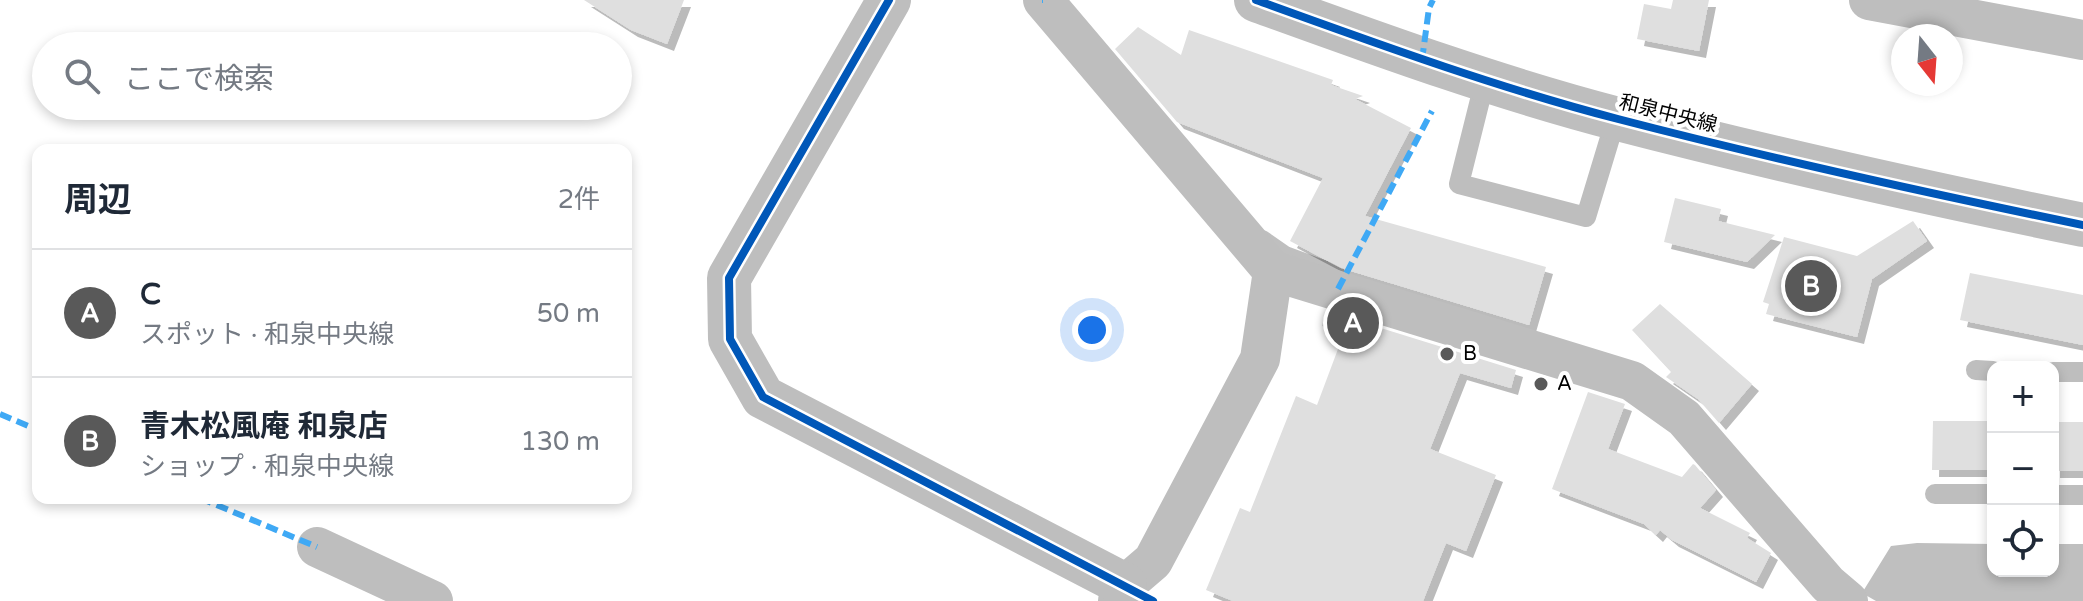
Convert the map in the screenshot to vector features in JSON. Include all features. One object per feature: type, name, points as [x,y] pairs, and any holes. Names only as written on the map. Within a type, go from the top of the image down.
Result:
[{"type":"street","points":[[889,0],[729,278],[730,339],[763,397],[1132,596],[1260,359],[1273,271]]},
{"type":"street","points":[[1043,0],[1273,271],[1632,381],[1684,418],[1832,595]]},
{"type":"street","name":"和泉中央線","points":[[1256,0],[1485,80],[1616,118],[1917,191],[2083,225]]},
{"type":"street","points":[[1869,0],[1931,6],[2083,40]]},
{"type":"street","points":[[317,547],[433,601]]},
{"type":"lane","points":[[1485,80],[1459,184],[1586,217],[1616,118]]},
{"type":"lane","points":[[2059,372],[2083,372]]},
{"type":"lane","points":[[1935,494],[1987,494]]},
{"type":"lane","points":[[2059,495],[2083,495]]},
{"type":"shaded area","points":[[1917,543],[1987,544],[1987,577],[2059,577],[2059,544],[2083,544],[2083,601],[1876,601],[1862,593],[1891,546]]},
{"type":"building","points":[[584,0],[684,0],[667,44],[631,30]]},
{"type":"building","points":[[1673,0],[1709,0],[1699,51],[1637,39],[1644,4],[1671,9]]},
{"type":"building","points":[[1138,27],[1181,55],[1189,30],[1333,80],[1331,85],[1363,96],[1355,99],[1411,128],[1365,216],[1546,267],[1529,325],[1341,268],[1290,241],[1323,178],[1177,122],[1115,49]]},
{"type":"building","points":[[1675,198],[1721,209],[1718,221],[1775,235],[1747,262],[1664,242]]},
{"type":"building","points":[[1913,221],[1927,241],[1872,279],[1857,337],[1766,314],[1769,304],[1763,302],[1784,237],[1857,256]]},
{"type":"building","points":[[1970,273],[2083,295],[2083,345],[1960,320]]},
{"type":"building","points":[[1660,304],[1752,384],[1719,423],[1698,399],[1666,377],[1671,372],[1632,330]]},
{"type":"building","points":[[1326,311],[1516,370],[1511,388],[1460,373],[1430,449],[1496,475],[1466,551],[1446,543],[1423,601],[1233,601],[1206,590],[1240,508],[1250,512],[1296,396],[1317,405],[1344,333],[1322,326]]},
{"type":"building","points":[[1588,392],[1625,404],[1608,449],[1682,477],[1695,465],[1716,490],[1700,508],[1750,533],[1747,538],[1771,553],[1756,582],[1672,540],[1660,530],[1656,535],[1644,524],[1552,489]]},
{"type":"building","points":[[1933,421],[1987,421],[1987,470],[1932,470]]},
{"type":"building","points":[[2059,422],[2083,422],[2083,471],[2059,471]]},
{"type":"waterway","points":[[1264,236],[1287,252],[1339,271]]},
{"type":"marked path","points":[[1422,60],[1429,8],[1433,0]]},
{"type":"marked path","points":[[1338,289],[1432,111]]},
{"type":"marked path","points":[[0,414],[32,427]]},
{"type":"marked path","points":[[214,504],[317,547]]},
{"type":"cycle path","points":[[889,0],[729,278],[730,339],[763,397],[1153,601]]},
{"type":"cycle path","points":[[1256,0],[1481,79],[1618,119],[1850,175],[2083,225]]},
{"type":"place","name":"青木松風庵 和泉店","points":[[1811,286]]},
{"type":"place","name":"C","points":[[1353,323]]},
{"type":"place","name":"B","points":[[1447,354]]},
{"type":"place","name":"A","points":[[1541,384]]}]
